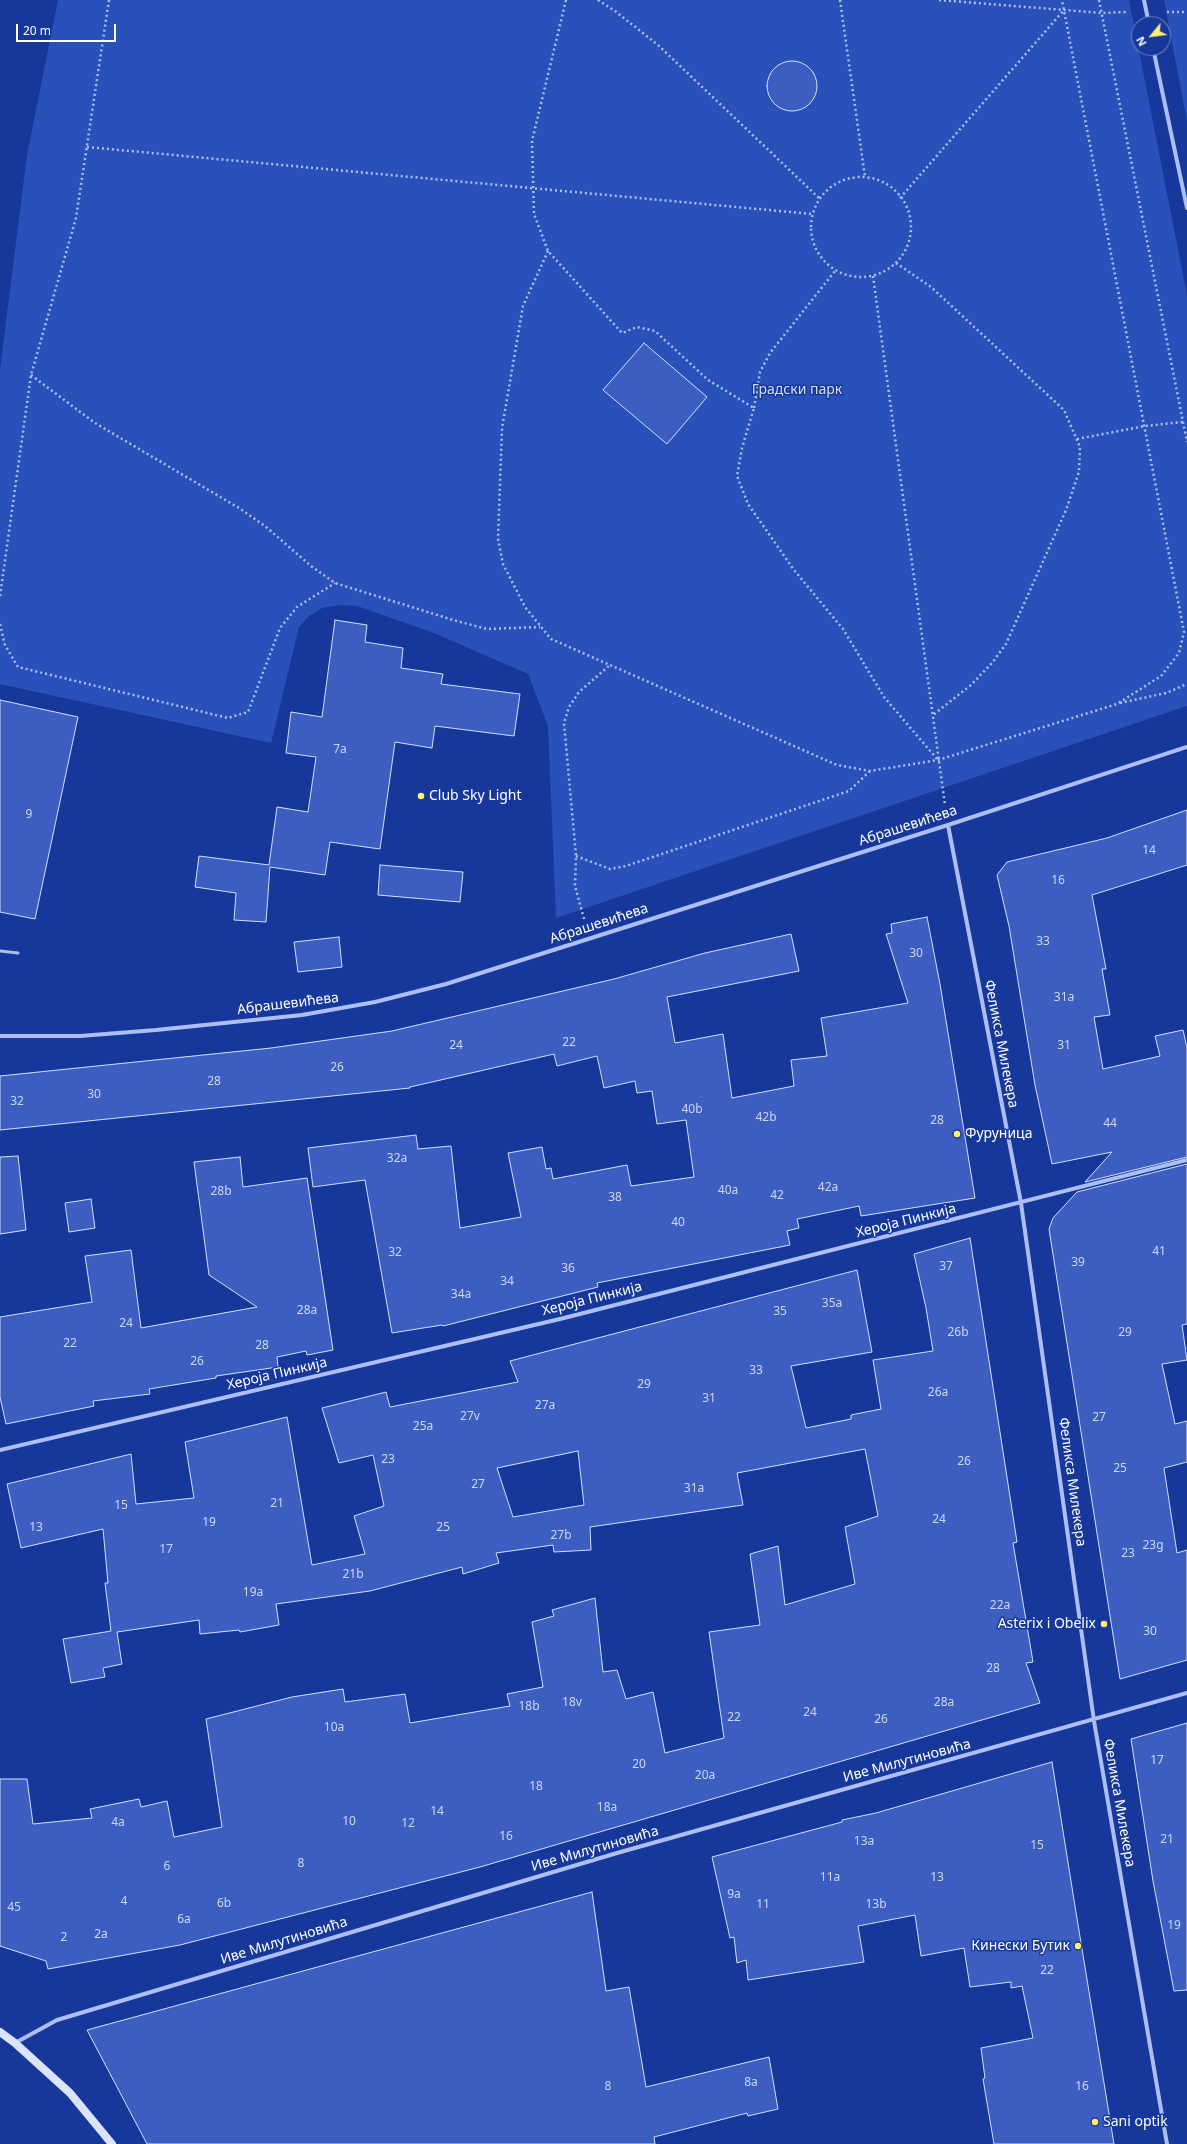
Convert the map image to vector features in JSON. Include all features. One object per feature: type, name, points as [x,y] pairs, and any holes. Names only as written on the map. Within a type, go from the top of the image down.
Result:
[{"type":"street","points":[[1144,0],[1147,16]]},
{"type":"street","points":[[1155,56],[1187,208]]},
{"type":"street","name":"Абрашевићева","points":[[0,1036],[80,1036],[309,1014],[375,1002],[446,984],[1187,748]]},
{"type":"street","name":"Феликса Милекера","points":[[948,825],[1021,1203],[1094,1721],[1167,2144]]},
{"type":"street","name":"Хероја Пинкија","points":[[0,1450],[560,1319],[1187,1160]]},
{"type":"street","name":"Иве Милутиновића","points":[[15,2043],[57,2020],[88,2010],[617,1853],[1187,1694]]},
{"type":"street","points":[[0,2032],[15,2043],[70,2093],[112,2144]]},
{"type":"lane","points":[[0,951],[18,953]]},
{"type":"path","points":[[0,596],[31,375],[76,218],[109,0]]},
{"type":"path","points":[[566,0],[532,141],[534,214],[548,251],[622,333],[637,327],[655,331],[708,380],[754,408]]},
{"type":"path","points":[[598,0],[615,11],[658,45],[820,199]]},
{"type":"path","points":[[840,0],[865,177]]},
{"type":"path","points":[[939,0],[1102,13]]},
{"type":"path","points":[[1062,0],[1184,632],[1179,653],[1161,676],[1117,704]]},
{"type":"path","points":[[1099,0],[1187,442]]},
{"type":"path","points":[[900,198],[1064,10]]},
{"type":"path","points":[[87,147],[534,190],[812,214]]},
{"type":"path","points":[[865,177],[882,181],[896,191],[906,206],[911,222],[910,240],[903,256],[896,263],[879,274],[873,276],[849,276],[835,271],[824,261],[816,249],[811,232],[812,214],[820,199],[832,186],[847,179],[865,177]]},
{"type":"path","points":[[548,251],[523,306],[502,428],[498,539],[503,564],[525,606],[551,639],[837,765],[870,771],[938,760],[1117,704],[1166,693],[1187,684]]},
{"type":"path","points":[[896,263],[931,287],[1064,410],[1080,447],[1079,472],[1066,510],[1006,644],[992,663],[971,685],[933,714]]},
{"type":"path","points":[[835,271],[770,353],[760,372],[754,408],[742,448],[737,476],[748,504],[794,570],[843,629],[884,697],[938,760]]},
{"type":"path","points":[[873,276],[948,825]]},
{"type":"path","points":[[31,375],[95,423],[239,508],[265,526],[311,566],[335,583],[453,620],[487,629],[541,627]]},
{"type":"path","points":[[1077,439],[1145,426],[1183,422]]},
{"type":"path","points":[[0,624],[5,645],[18,667],[228,718],[248,712],[280,628],[297,606],[335,583]]},
{"type":"path","points":[[589,939],[575,886],[576,856],[564,723],[569,707],[579,692],[610,665]]},
{"type":"path","points":[[576,856],[610,869],[626,866],[849,791],[870,771]]},
{"type":"green space","name":"Градски парк","points":[[58,0],[1129,0],[1132,16],[1131,56],[1140,56],[1187,295],[1187,706],[556,918],[548,726],[528,674],[434,633],[357,606],[340,605],[322,608],[309,616],[299,627],[271,743],[0,684],[0,369],[27,155]]},
{"type":"green space","points":[[1164,0],[1187,0],[1187,121],[1171,37],[1171,16],[1167,16]]},
{"type":"building","points":[[787,61],[797,61],[810,68],[817,81],[817,91],[810,104],[797,111],[787,111],[778,107],[771,100],[767,91],[767,81],[771,72],[778,65]]},
{"type":"building","points":[[644,343],[707,397],[667,444],[603,390]]},
{"type":"building","points":[[335,620],[367,625],[365,642],[403,648],[401,668],[443,674],[441,684],[520,694],[514,736],[435,726],[432,748],[395,742],[380,849],[330,842],[325,875],[270,867],[266,922],[234,920],[236,893],[195,887],[199,856],[269,865],[277,807],[308,812],[316,757],[286,753],[291,712],[322,717]]},
{"type":"building","points":[[0,700],[78,717],[35,919],[0,912]]},
{"type":"building","points":[[1187,810],[1187,865],[1092,895],[1106,969],[1102,969],[1110,1015],[1094,1017],[1103,1069],[1160,1056],[1155,1036],[1183,1030],[1187,1048],[1187,1157],[1085,1182],[1112,1152],[1052,1164],[1035,1085],[1009,926],[997,875],[1007,862],[1107,838]]},
{"type":"building","points":[[380,865],[463,872],[460,902],[378,895]]},
{"type":"building","points":[[927,917],[940,984],[975,1198],[861,1216],[859,1206],[797,1219],[799,1228],[787,1231],[790,1245],[597,1283],[598,1287],[443,1326],[392,1333],[365,1180],[313,1187],[308,1148],[416,1135],[418,1149],[451,1146],[460,1228],[521,1217],[508,1153],[542,1147],[546,1169],[551,1168],[553,1179],[627,1165],[631,1186],[694,1177],[686,1120],[657,1124],[652,1091],[637,1093],[635,1081],[604,1088],[597,1056],[557,1066],[554,1054],[410,1088],[0,1130],[0,1076],[271,1048],[392,1031],[614,979],[705,953],[791,934],[799,971],[667,997],[675,1043],[723,1034],[732,1098],[794,1086],[791,1060],[827,1056],[821,1018],[908,1003],[886,934],[892,933],[891,924]]},
{"type":"building","points":[[339,937],[342,967],[298,972],[294,942]]},
{"type":"building","points":[[18,1156],[26,1230],[0,1234],[0,1157]]},
{"type":"building","points":[[240,1157],[243,1187],[307,1178],[333,1350],[307,1355],[306,1351],[277,1357],[278,1367],[216,1376],[216,1378],[149,1389],[150,1394],[93,1401],[94,1406],[6,1424],[0,1397],[0,1317],[92,1302],[85,1256],[131,1250],[141,1328],[257,1307],[209,1275],[194,1162]]},
{"type":"building","points":[[1187,1164],[1187,1324],[1182,1325],[1187,1360],[1162,1364],[1175,1424],[1187,1421],[1187,1462],[1164,1468],[1177,1553],[1187,1550],[1187,1660],[1120,1679],[1049,1229],[1053,1218],[1077,1192]]},
{"type":"building","points":[[91,1199],[95,1228],[69,1232],[65,1203]]},
{"type":"building","points":[[970,1238],[1017,1542],[1013,1543],[1033,1662],[1026,1663],[1040,1703],[480,1867],[180,1945],[48,1969],[46,1961],[0,1946],[0,1779],[27,1779],[33,1824],[92,1818],[90,1809],[139,1799],[141,1807],[167,1801],[174,1837],[222,1827],[206,1719],[292,1697],[343,1689],[345,1702],[405,1694],[410,1723],[510,1706],[507,1694],[543,1687],[532,1622],[554,1616],[552,1610],[595,1598],[603,1672],[617,1670],[626,1699],[653,1692],[665,1753],[724,1738],[709,1632],[760,1625],[750,1554],[778,1546],[785,1605],[855,1584],[845,1527],[878,1516],[865,1449],[737,1473],[743,1505],[590,1527],[591,1550],[554,1552],[553,1545],[496,1553],[499,1563],[463,1574],[462,1567],[370,1591],[276,1604],[279,1625],[240,1632],[239,1630],[200,1634],[199,1620],[117,1632],[122,1664],[103,1668],[105,1677],[71,1683],[63,1639],[111,1631],[105,1583],[108,1583],[103,1529],[21,1548],[7,1484],[131,1454],[136,1504],[194,1498],[185,1442],[287,1417],[312,1565],[365,1554],[354,1516],[384,1506],[373,1455],[339,1463],[322,1408],[386,1392],[390,1407],[518,1382],[510,1361],[857,1270],[872,1352],[791,1366],[806,1428],[851,1419],[851,1415],[881,1409],[873,1360],[933,1351],[926,1308],[914,1254]],"holes":[[[578,1451],[584,1505],[513,1517],[497,1468]]]},
{"type":"building","points":[[1187,1723],[1187,1990],[1174,1991],[1153,1881],[1131,1739]]},
{"type":"building","points":[[1052,1762],[1114,2144],[994,2144],[983,2079],[985,2078],[981,2048],[1033,2038],[1022,1986],[1011,1988],[1011,1982],[970,1987],[964,1948],[921,1956],[915,1915],[858,1926],[864,1962],[748,1980],[746,1960],[737,1963],[734,1937],[730,1938],[712,1857],[842,1822],[842,1820],[876,1813]]},
{"type":"building","points":[[592,1892],[606,1991],[629,1987],[646,2087],[769,2057],[778,2109],[748,2116],[747,2113],[654,2137],[655,2144],[147,2144],[87,2030]]},
{"type":"place","name":"Club Sky Light","points":[[421,796]]},
{"type":"place","name":"Фуруница","points":[[957,1134]]},
{"type":"place","name":"Asterix i Obelix","points":[[1104,1624]]},
{"type":"place","name":"Кинески Бутик","points":[[1078,1946]]},
{"type":"place","name":"Sani optik","points":[[1095,2122]]}]
